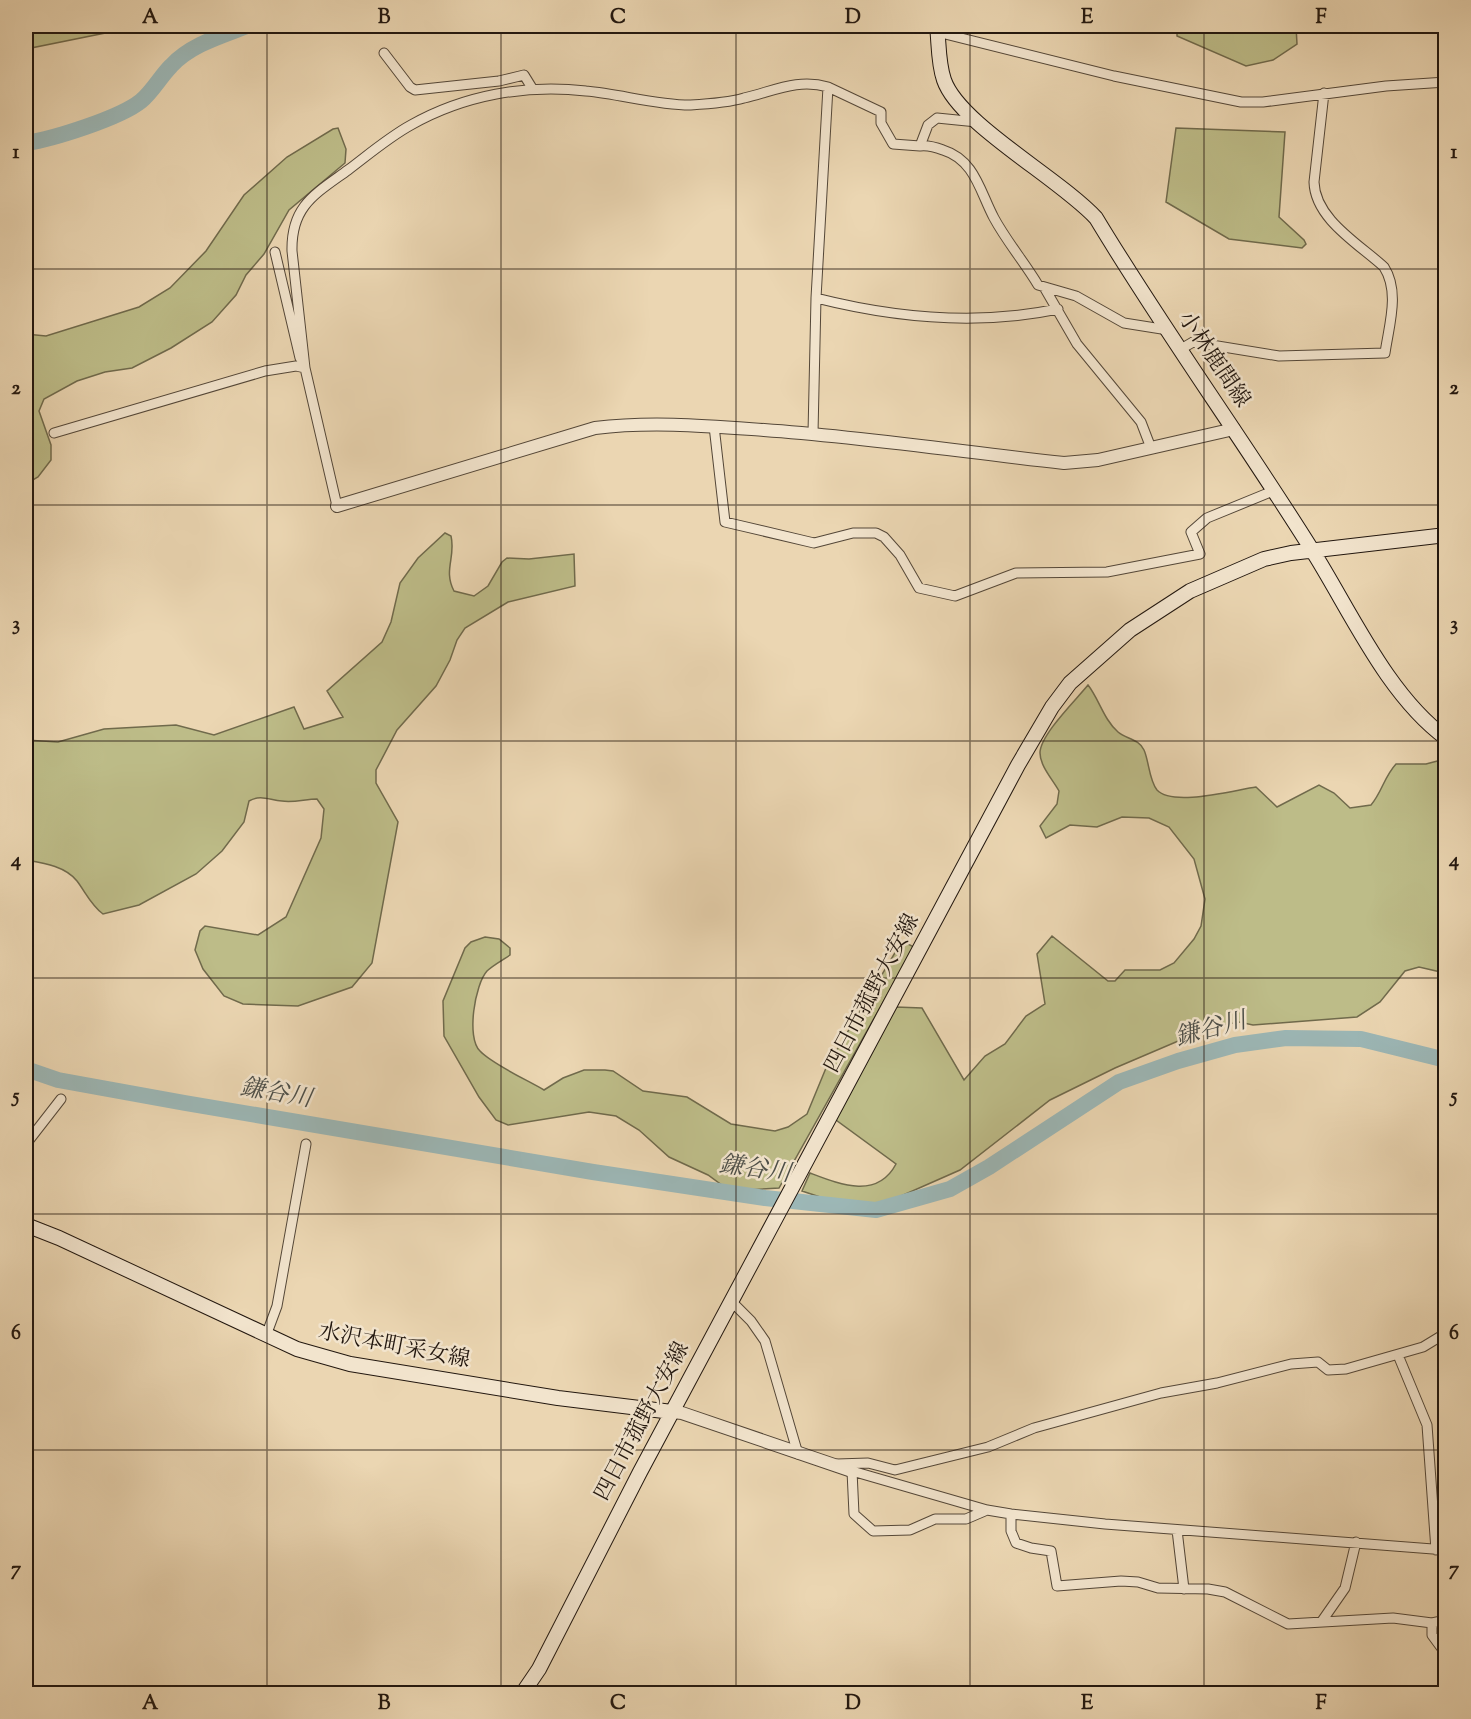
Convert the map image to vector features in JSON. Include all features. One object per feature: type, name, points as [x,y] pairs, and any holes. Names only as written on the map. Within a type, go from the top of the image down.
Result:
[{"type":"main road","name":"小林鹿間線","points":[[937,29],[944,80],[958,105],[1066,189],[1088,209],[1234,429],[1392,680],[1425,721],[1446,738]]},
{"type":"main road","name":"四日市菰野大安線","points":[[522,1694],[539,1669],[672,1412],[1014,774],[1061,694],[1130,630],[1172,600],[1264,559],[1312,550],[1446,535]]},
{"type":"main road","name":"水沢本町采女線","points":[[26,1226],[44,1232],[267,1333],[297,1349],[350,1364],[536,1395],[672,1412]]},
{"type":"street","points":[[937,29],[1114,76],[1217,99],[1263,102],[1324,93],[1446,82]]},
{"type":"street","points":[[384,53],[410,87],[415,90],[499,81],[524,75],[532,88]]},
{"type":"street","points":[[1168,330],[1124,323],[1076,296],[1038,285],[993,217],[983,190],[963,162],[952,153],[929,146],[893,144],[881,123],[881,112],[828,87],[814,83],[796,83],[744,98],[687,105],[593,91],[532,88],[447,107],[409,126],[310,197],[298,214],[292,236],[305,368],[337,506],[595,428],[639,424],[714,426],[813,434],[1064,463],[1098,460],[1234,429]]},
{"type":"street","points":[[813,434],[816,298],[828,87]]},
{"type":"street","points":[[1181,349],[1193,342],[1279,356],[1385,353],[1393,292],[1389,275],[1384,267],[1326,214],[1315,196],[1314,182],[1324,93]]},
{"type":"street","points":[[920,146],[928,125],[937,118],[977,122]]},
{"type":"street","points":[[275,252],[297,351],[305,368]]},
{"type":"street","points":[[1044,287],[1077,344],[1141,422],[1151,448]]},
{"type":"street","points":[[816,298],[864,310],[978,320],[1027,316],[1058,309]]},
{"type":"street","points":[[54,433],[265,372],[296,366],[305,368]]},
{"type":"street","points":[[714,426],[725,522],[814,543],[853,533],[876,533],[884,537],[900,555],[919,588],[955,596],[1016,573],[1107,572],[1200,554],[1191,532],[1207,518],[1274,491]]},
{"type":"street","points":[[26,1144],[61,1099]]},
{"type":"street","points":[[267,1333],[277,1306],[306,1144]]},
{"type":"street","points":[[735,1295],[765,1341],[798,1454]]},
{"type":"street","points":[[832,1464],[868,1462],[895,1470],[988,1448],[1034,1428],[1161,1393],[1217,1383],[1291,1364],[1318,1362],[1328,1370],[1346,1369],[1423,1347],[1446,1333]]},
{"type":"street","points":[[672,1412],[682,1413],[852,1471],[987,1510],[1177,1530],[1441,1550],[1427,1425],[1398,1355]]},
{"type":"street","points":[[852,1471],[854,1514],[873,1531],[910,1530],[935,1519],[966,1519],[987,1510]]},
{"type":"street","points":[[1011,1514],[1011,1531],[1016,1543],[1051,1551],[1057,1586],[1121,1581],[1225,1592],[1288,1624],[1393,1618],[1432,1623],[1446,1620]]},
{"type":"street","points":[[1177,1530],[1184,1589]]},
{"type":"street","points":[[1322,1621],[1345,1588],[1356,1542]]},
{"type":"street","points":[[1432,1623],[1432,1635],[1446,1654]]},
{"type":"shaded area","points":[[26,26],[140,26],[26,49]]},
{"type":"shaded area","points":[[1177,26],[1296,26],[1297,44],[1273,60],[1246,66],[1177,36]]},
{"type":"shaded area","points":[[338,128],[346,149],[345,163],[289,210],[264,254],[246,275],[236,295],[212,322],[171,348],[132,368],[105,372],[77,381],[44,399],[39,411],[51,445],[51,460],[38,477],[26,484],[26,334],[46,336],[139,307],[170,288],[206,251],[244,195],[287,157]]},
{"type":"shaded area","points":[[1176,128],[1285,132],[1279,217],[1306,244],[1302,248],[1229,239],[1166,202]]},
{"type":"shaded area","points":[[445,533],[451,536],[450,576],[454,591],[474,596],[488,586],[502,562],[507,558],[529,559],[574,554],[575,586],[508,602],[465,628],[436,686],[397,730],[376,770],[376,783],[398,822],[372,963],[352,987],[298,1006],[243,1004],[224,996],[203,969],[195,950],[200,931],[205,926],[258,935],[286,917],[321,838],[324,809],[317,799],[286,801],[261,798],[249,801],[244,822],[222,851],[196,874],[139,905],[103,914],[72,876],[53,866],[26,860],[26,740],[58,742],[104,729],[176,725],[214,735],[294,707],[304,729],[343,717],[327,691],[382,642],[391,622],[400,583],[418,558]]},
{"type":"shaded area","points":[[1088,685],[1113,727],[1142,746],[1154,786],[1165,795],[1190,797],[1256,787],[1277,807],[1319,785],[1334,793],[1350,808],[1371,805],[1396,764],[1426,764],[1445,759],[1445,973],[1419,967],[1405,971],[1380,1002],[1357,1017],[1253,1025],[1239,1022],[1211,1027],[1115,1068],[1050,1100],[960,1170],[883,1204],[835,1202],[802,1191],[810,1173],[845,1184],[868,1186],[888,1175],[896,1164],[836,1120],[896,1007],[922,1008],[964,1080],[985,1056],[1005,1044],[1026,1016],[1045,1004],[1037,954],[1052,936],[1108,981],[1115,981],[1125,970],[1160,970],[1174,963],[1194,939],[1201,926],[1205,899],[1194,859],[1169,827],[1149,818],[1122,817],[1097,827],[1070,825],[1046,838],[1040,826],[1057,804],[1059,791],[1042,763],[1040,753],[1042,746],[1052,728]]},
{"type":"shaded area","points":[[485,937],[499,939],[510,948],[510,955],[487,971],[476,999],[473,1035],[480,1051],[485,1056],[544,1090],[563,1078],[584,1070],[613,1071],[643,1091],[687,1097],[731,1124],[775,1131],[788,1127],[807,1114],[826,1068],[902,941],[914,947],[779,1188],[730,1191],[708,1175],[669,1157],[639,1130],[616,1116],[589,1112],[508,1125],[496,1120],[479,1097],[444,1036],[443,1001],[465,948],[471,942]]},
{"type":"waterway","points":[[26,143],[86,127],[131,108],[141,101],[171,66],[187,52],[247,26]]},
{"type":"waterway","name":"鎌谷川","points":[[26,1069],[58,1080],[593,1172],[765,1198],[876,1210],[950,1189],[989,1167],[1119,1082],[1178,1061],[1235,1045],[1286,1038],[1361,1039],[1446,1060]]}]
